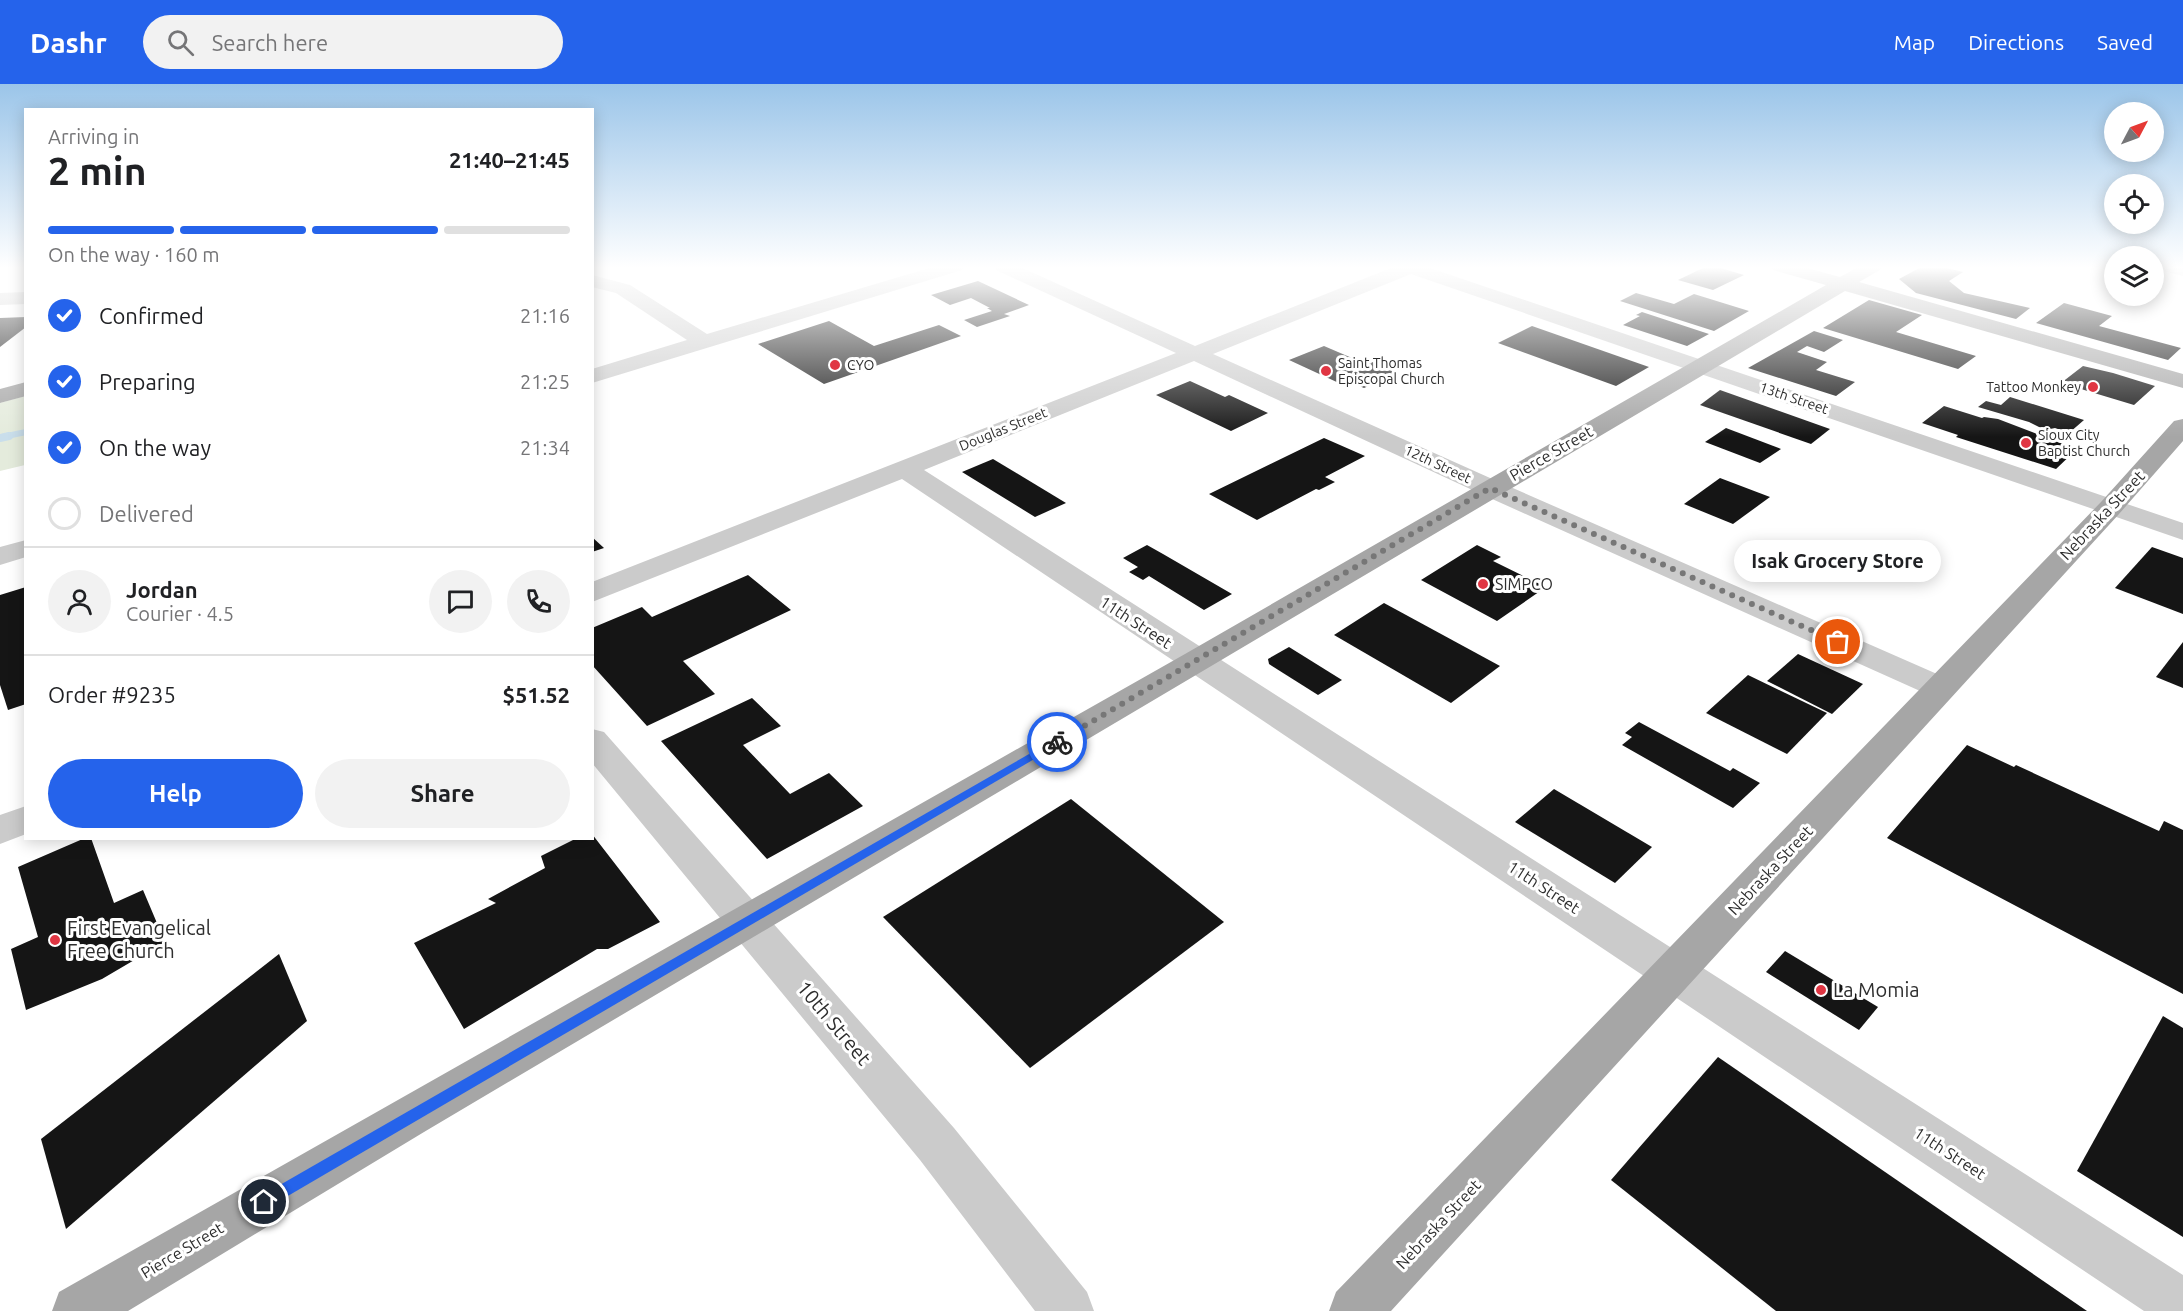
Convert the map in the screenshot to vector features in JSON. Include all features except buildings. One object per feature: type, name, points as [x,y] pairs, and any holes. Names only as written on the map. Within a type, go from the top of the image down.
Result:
[{"type":"main road","name":"Pierce Street","points":[[78,1311],[746,920],[1196,662],[1774,323]]},
{"type":"main road","points":[[1980,323],[2183,381]]},
{"type":"main road","points":[[0,380],[24,374]]},
{"type":"main road","points":[[0,396],[24,390]]},
{"type":"main road","name":"Nebraska Street","points":[[1356,1311],[2110,508],[2183,426]]},
{"type":"street","points":[[675,323],[704,342]]},
{"type":"street","points":[[594,375],[766,323]]},
{"type":"street","name":"12th Street","points":[[1131,323],[1490,488],[1941,688]]},
{"type":"street","name":"Douglas Street","points":[[594,592],[1267,323]]},
{"type":"street","name":"13th Street","points":[[1576,323],[2183,532]]},
{"type":"street","name":"11th Street","points":[[904,469],[2183,1306]]},
{"type":"street","points":[[0,556],[24,549]]},
{"type":"street","name":"10th Street","points":[[594,742],[937,1144],[1068,1311]]},
{"type":"street","points":[[0,830],[24,820]]},
{"type":"green space","points":[[24,396],[24,465],[0,471],[0,403]]},
{"type":"waterway","points":[[2,437],[24,432]]},
{"type":"waterway","points":[[0,438],[9,436]]},
{"type":"way so far","points":[[1057,742],[1490,488],[1838,642]]},
{"type":"place","name":"CYO","points":[[835,365]]},
{"type":"place","name":"Saint Thomas Episcopal Church","points":[[1326,371]]},
{"type":"place","name":"Tattoo Monkey","points":[[2093,387]]},
{"type":"place","name":"Sioux City Baptist Church","points":[[2026,443]]},
{"type":"place","name":"SIMPCO","points":[[1483,584]]},
{"type":"place","name":"Isak Grocery Store","points":[[1838,642]]},
{"type":"place","name":"First Evangelical Free Church","points":[[55,940]]},
{"type":"place","name":"La Momia","points":[[1821,990]]},
{"type":"route","points":[[264,1202],[706,943],[1057,742]]}]
